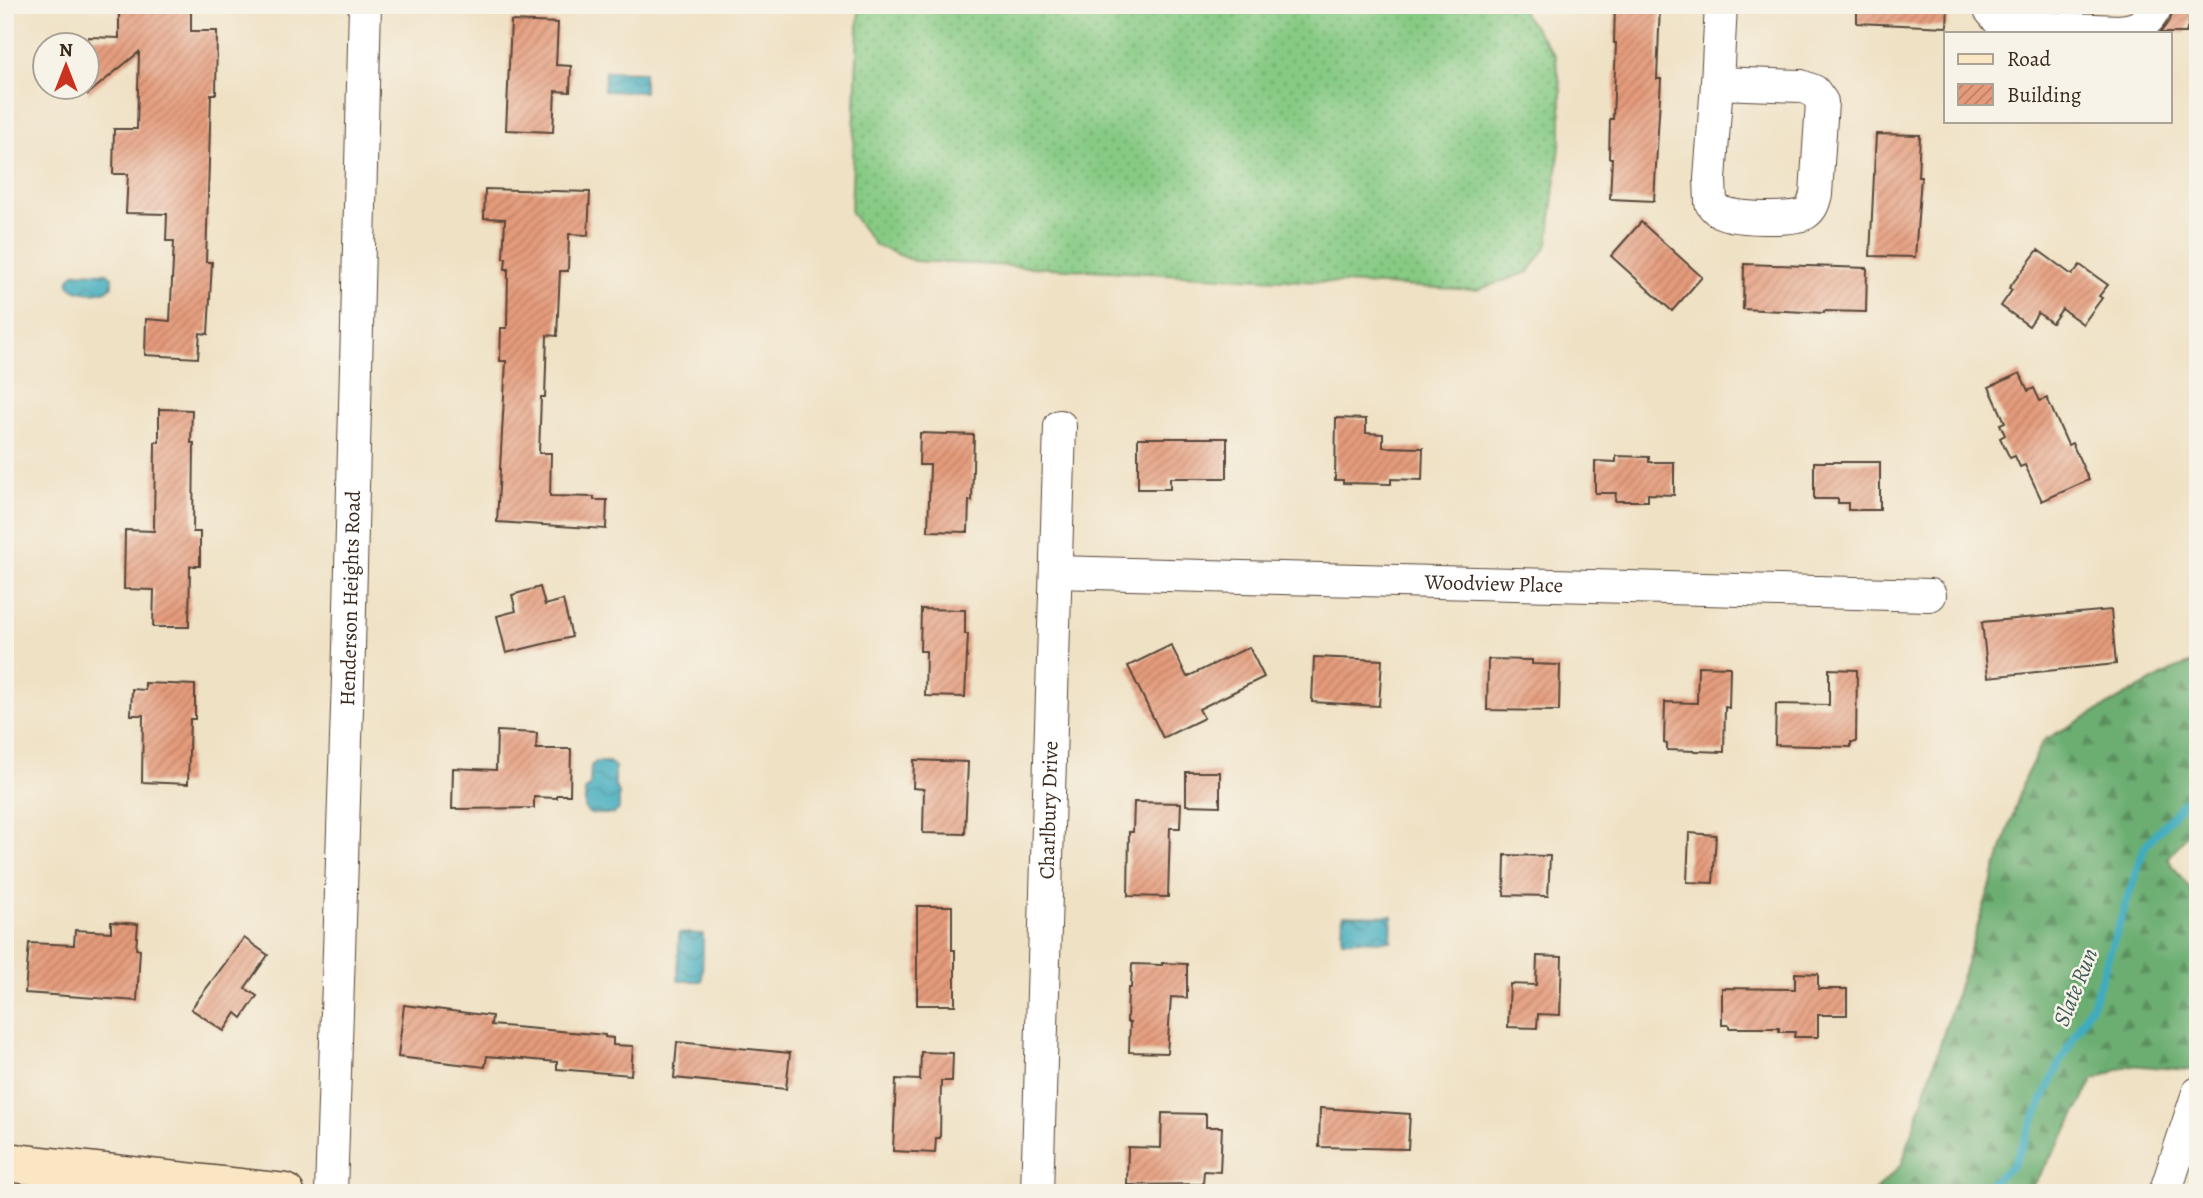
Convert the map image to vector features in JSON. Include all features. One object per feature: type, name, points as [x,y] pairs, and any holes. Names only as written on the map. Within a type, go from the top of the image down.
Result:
[{"type":"main road","points":[[5,1162],[285,1193]]},
{"type":"street","name":"Henderson Heights Road","points":[[331,1193],[349,648],[365,5]]},
{"type":"street","points":[[1717,83],[1801,86],[1814,91],[1822,102],[1816,194],[1813,205],[1805,214],[1793,218],[1731,215],[1719,212],[1711,204],[1710,180],[1721,5]]},
{"type":"street","points":[[1988,5],[2004,26],[2118,32],[2134,30],[2148,22],[2157,5]]},
{"type":"street","name":"Charlbury Drive","points":[[1037,1193],[1060,426]]},
{"type":"street","name":"Woodview Place","points":[[1056,572],[1930,595]]},
{"type":"street","points":[[2165,1193],[2198,1093]]},
{"type":"green space","points":[[859,5],[1520,5],[1523,13],[1555,55],[1561,89],[1561,137],[1548,244],[1529,272],[1477,290],[914,261],[875,245],[851,213]]},
{"type":"green space","points":[[2198,661],[2198,820],[2168,859],[2194,894],[2198,895],[2198,1071],[2130,1065],[2093,1080],[2067,1131],[2028,1193],[1872,1193],[1902,1164],[2025,777],[2044,740],[2171,671]]},
{"type":"water","points":[[605,71],[644,72],[644,92],[604,91]]},
{"type":"water","points":[[76,272],[107,273],[112,277],[112,286],[98,292],[80,291],[69,284],[70,278]]},
{"type":"water","points":[[596,762],[609,762],[615,767],[619,809],[614,814],[590,814],[585,809],[585,791],[590,786],[591,766]]},
{"type":"water","points":[[1343,915],[1392,916],[1391,941],[1342,940]]},
{"type":"water","points":[[679,933],[703,934],[702,981],[678,981]]},
{"type":"building","points":[[119,5],[191,5],[191,31],[217,31],[216,94],[211,94],[206,262],[212,262],[208,334],[200,333],[198,358],[145,355],[146,319],[170,321],[174,241],[166,241],[167,214],[126,213],[128,174],[113,174],[114,129],[137,129],[139,52],[102,82],[102,37],[119,38]]},
{"type":"building","points":[[1615,5],[1660,5],[1657,79],[1661,79],[1654,201],[1610,199]]},
{"type":"building","points":[[1857,5],[1948,5],[1947,27],[1857,23]]},
{"type":"building","points":[[2175,5],[2194,5],[2186,33],[2161,32],[2170,20]]},
{"type":"building","points":[[511,21],[558,23],[556,65],[571,66],[570,92],[555,91],[553,132],[506,130]]},
{"type":"building","points":[[1876,134],[1920,135],[1918,177],[1921,177],[1915,257],[1870,256]]},
{"type":"building","points":[[485,189],[590,192],[588,235],[569,234],[568,271],[560,271],[557,336],[547,335],[545,397],[541,397],[539,453],[551,453],[550,496],[607,500],[606,529],[497,522],[506,361],[500,361],[501,328],[507,328],[508,269],[505,269],[506,258],[503,258],[505,219],[484,218]]},
{"type":"building","points":[[1641,222],[1702,277],[1672,311],[1611,256]]},
{"type":"building","points":[[2038,250],[2072,275],[2080,265],[2108,285],[2083,324],[2062,309],[2052,323],[2038,313],[2029,326],[2001,306],[2012,290],[2009,288]]},
{"type":"building","points":[[1744,264],[1867,268],[1866,312],[1743,309]]},
{"type":"building","points":[[2020,373],[2028,391],[2034,388],[2040,401],[2047,398],[2068,445],[2072,443],[2089,480],[2042,501],[2025,465],[2020,467],[2015,456],[2010,458],[2000,438],[2005,435],[2000,424],[2005,422],[1989,387]]},
{"type":"building","points":[[159,409],[192,410],[193,532],[200,532],[200,566],[190,566],[189,627],[153,627],[154,590],[124,589],[125,530],[154,531],[155,442],[159,442]]},
{"type":"building","points":[[1336,418],[1366,419],[1366,433],[1383,434],[1383,447],[1423,448],[1422,480],[1391,479],[1391,484],[1343,483],[1343,480],[1335,480]]},
{"type":"building","points":[[920,433],[974,435],[968,532],[928,531],[930,465],[919,465]]},
{"type":"building","points":[[1138,438],[1227,438],[1227,478],[1170,478],[1170,489],[1138,489]]},
{"type":"building","points":[[1616,456],[1649,457],[1649,462],[1674,462],[1674,495],[1648,494],[1648,501],[1615,501],[1616,493],[1595,493],[1595,461],[1616,462]]},
{"type":"building","points":[[1814,462],[1880,462],[1880,510],[1848,510],[1848,503],[1838,503],[1838,499],[1814,499]]},
{"type":"building","points":[[540,587],[545,605],[563,600],[572,637],[506,653],[497,616],[516,611],[512,595]]},
{"type":"building","points":[[921,609],[965,610],[965,634],[968,634],[965,697],[925,696],[926,651],[920,651]]},
{"type":"building","points":[[2111,610],[2116,664],[1988,677],[1982,622]]},
{"type":"building","points":[[1171,645],[1187,677],[1249,647],[1264,677],[1199,709],[1204,718],[1163,738],[1128,666]]},
{"type":"building","points":[[1314,657],[1382,660],[1379,706],[1312,702]]},
{"type":"building","points":[[1488,659],[1532,660],[1532,664],[1560,665],[1559,711],[1487,710]]},
{"type":"building","points":[[1698,666],[1730,667],[1729,708],[1725,707],[1724,752],[1667,750],[1667,744],[1664,743],[1665,702],[1697,703]]},
{"type":"building","points":[[1829,669],[1857,670],[1856,742],[1851,742],[1851,747],[1775,745],[1776,704],[1829,705]]},
{"type":"building","points":[[145,683],[195,685],[195,719],[190,719],[188,784],[142,782],[143,715],[131,715],[132,689],[145,690]]},
{"type":"building","points":[[497,731],[537,733],[536,749],[571,749],[570,795],[557,795],[557,798],[534,797],[534,808],[452,809],[453,768],[496,770]]},
{"type":"building","points":[[914,760],[968,762],[965,834],[923,833],[924,789],[913,788]]},
{"type":"building","points":[[1186,772],[1220,772],[1220,806],[1186,805]]},
{"type":"building","points":[[1134,802],[1181,803],[1180,828],[1170,828],[1168,897],[1128,896],[1129,832],[1133,832]]},
{"type":"building","points":[[1689,833],[1716,835],[1713,883],[1687,882]]},
{"type":"building","points":[[1505,855],[1550,856],[1548,896],[1504,895]]},
{"type":"building","points":[[917,906],[952,906],[955,1005],[917,1005]]},
{"type":"building","points":[[111,922],[138,924],[136,949],[140,950],[137,1001],[25,993],[29,943],[74,945],[75,930],[111,932]]},
{"type":"building","points":[[244,938],[268,955],[245,988],[257,996],[242,1018],[236,1013],[224,1031],[191,1009]]},
{"type":"building","points":[[1537,956],[1562,957],[1560,1015],[1538,1014],[1537,1028],[1508,1027],[1510,984],[1536,985]]},
{"type":"building","points":[[1132,964],[1187,964],[1187,998],[1171,997],[1167,1053],[1129,1052],[1128,988],[1131,988]]},
{"type":"building","points":[[1795,973],[1818,974],[1818,989],[1847,989],[1847,1015],[1818,1015],[1818,1037],[1794,1037],[1795,1032],[1779,1032],[1779,1028],[1729,1028],[1729,1025],[1722,1025],[1722,988],[1795,989]]},
{"type":"building","points":[[404,1005],[492,1016],[491,1025],[605,1035],[613,1038],[613,1045],[633,1046],[631,1075],[557,1069],[557,1062],[487,1056],[485,1067],[398,1057]]},
{"type":"building","points":[[677,1042],[790,1053],[786,1089],[674,1078]]},
{"type":"building","points":[[921,1052],[953,1053],[952,1081],[941,1081],[940,1138],[936,1138],[935,1153],[893,1151],[896,1079],[920,1080]]},
{"type":"building","points":[[1320,1108],[1410,1114],[1408,1149],[1319,1147]]},
{"type":"building","points":[[1162,1113],[1206,1114],[1206,1127],[1222,1127],[1220,1172],[1204,1171],[1203,1184],[1127,1185],[1128,1147],[1161,1148]]},
{"type":"waterway","name":"Slate Run","points":[[1978,1193],[2013,1165],[2061,1061],[2094,1000],[2145,846],[2195,790]]}]
